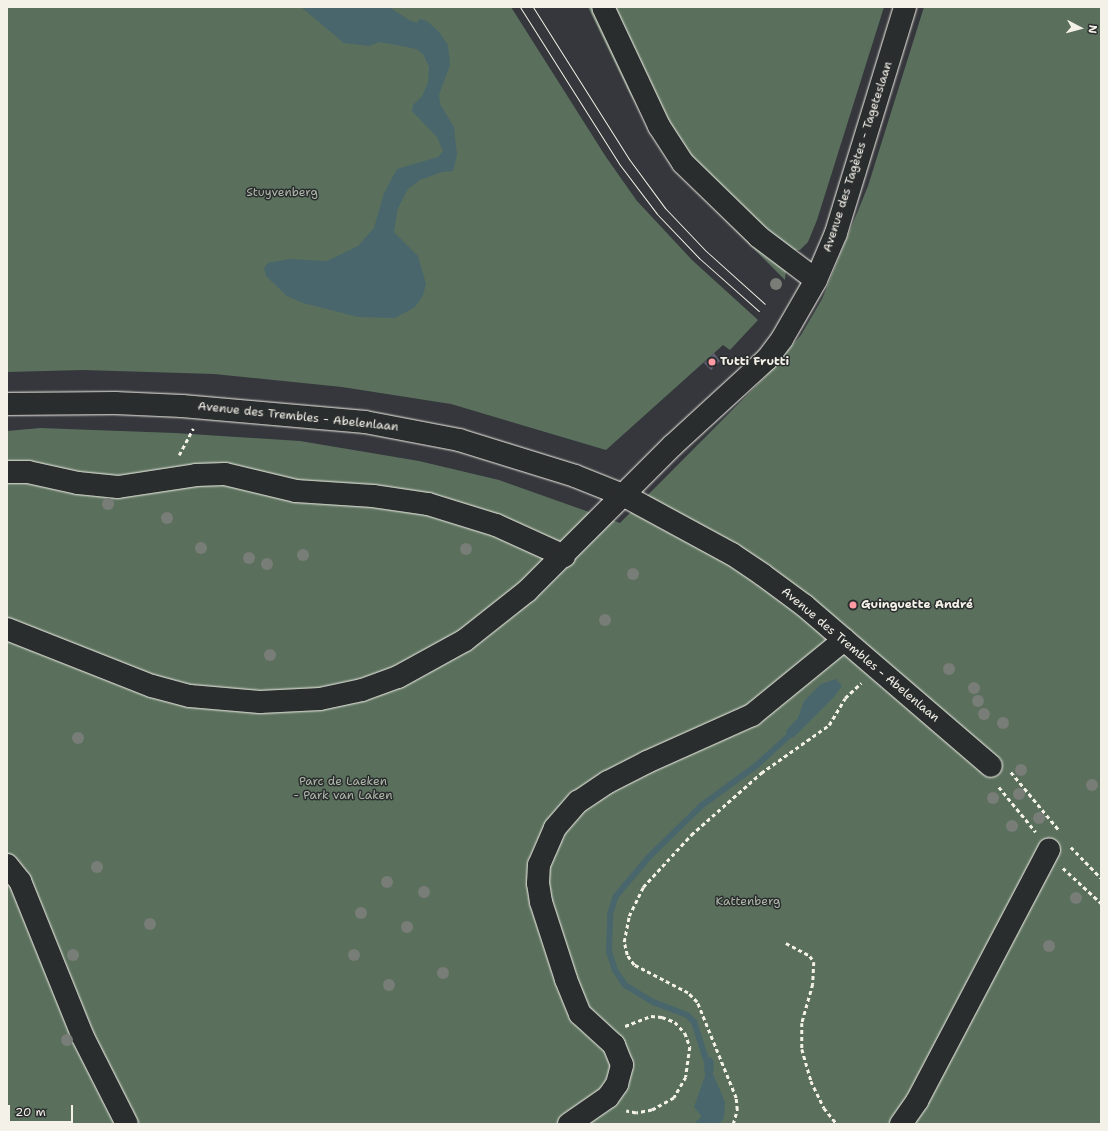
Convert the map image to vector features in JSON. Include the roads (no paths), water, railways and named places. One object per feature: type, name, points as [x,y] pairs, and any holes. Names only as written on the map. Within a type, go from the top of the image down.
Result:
[{"type":"street","points":[[603,7],[659,126],[683,164],[758,236],[816,280]]},
{"type":"street","name":"Avenue des Tagètes - Tageteslaan","points":[[7,629],[145,684],[190,696],[260,702],[320,699],[362,690],[398,677],[439,655],[493,620],[564,556],[625,496],[672,446],[767,358],[799,315],[816,280],[854,179],[905,7]]},
{"type":"street","name":"Avenue des Trembles - Abelenlaan","points":[[7,404],[115,403],[198,407],[365,422],[429,434],[508,454],[625,496],[732,554],[805,606],[875,668],[991,766]]},
{"type":"street","points":[[7,472],[41,474],[99,486],[118,487],[196,475],[225,474],[296,491],[373,496],[428,504],[496,525],[564,556]]},
{"type":"street","points":[[569,1124],[608,1097],[617,1084],[621,1072],[620,1058],[614,1045],[580,1014],[566,979],[541,902],[538,883],[539,865],[552,835],[566,815],[592,791],[647,762],[752,715],[844,640]]},
{"type":"street","points":[[901,1124],[932,1073],[1058,846]]},
{"type":"street","points":[[7,865],[20,881],[80,1030],[127,1124]]},
{"type":"water","points":[[301,7],[389,7],[409,20],[417,23],[419,19],[427,21],[439,32],[448,45],[450,65],[439,95],[440,104],[454,127],[457,155],[453,171],[442,172],[420,180],[408,189],[398,208],[394,232],[418,256],[426,284],[423,295],[415,307],[395,318],[358,317],[303,303],[287,296],[266,276],[264,268],[268,263],[289,259],[327,261],[358,246],[374,228],[384,193],[397,169],[438,157],[443,151],[437,137],[412,111],[413,105],[422,96],[428,83],[429,67],[423,54],[417,49],[380,42],[369,46],[344,43]]},
{"type":"water","points":[[836,679],[842,686],[833,698],[794,737],[789,738],[786,731],[798,718],[804,701],[821,684]]},
{"type":"water","points":[[711,1057],[714,1062],[713,1074],[725,1102],[724,1118],[719,1124],[704,1124],[704,1120],[694,1107],[705,1076],[704,1060]]},
{"type":"waterway","points":[[708,1065],[694,1022],[687,1015],[653,1002],[625,985],[615,970],[609,951],[610,914],[616,896],[649,857],[701,806],[757,765],[793,732]]},
{"type":"waterway","points":[[698,1124],[708,1115]]},
{"type":"tram line","points":[[520,7],[620,165],[657,214],[699,258],[759,311]]},
{"type":"tram line","points":[[533,7],[629,159],[665,208],[706,251],[765,304]]},
{"type":"place","name":"Tutti Frutti","points":[[712,362]]},
{"type":"place","name":"Guinguette André","points":[[853,605]]},
{"type":"park label","name":"Stuyvenberg","points":[[282,193]]},
{"type":"park label","name":"Parc de Laeken - Park van Laken","points":[[343,789]]},
{"type":"park label","name":"Kattenberg","points":[[748,902]]}]
